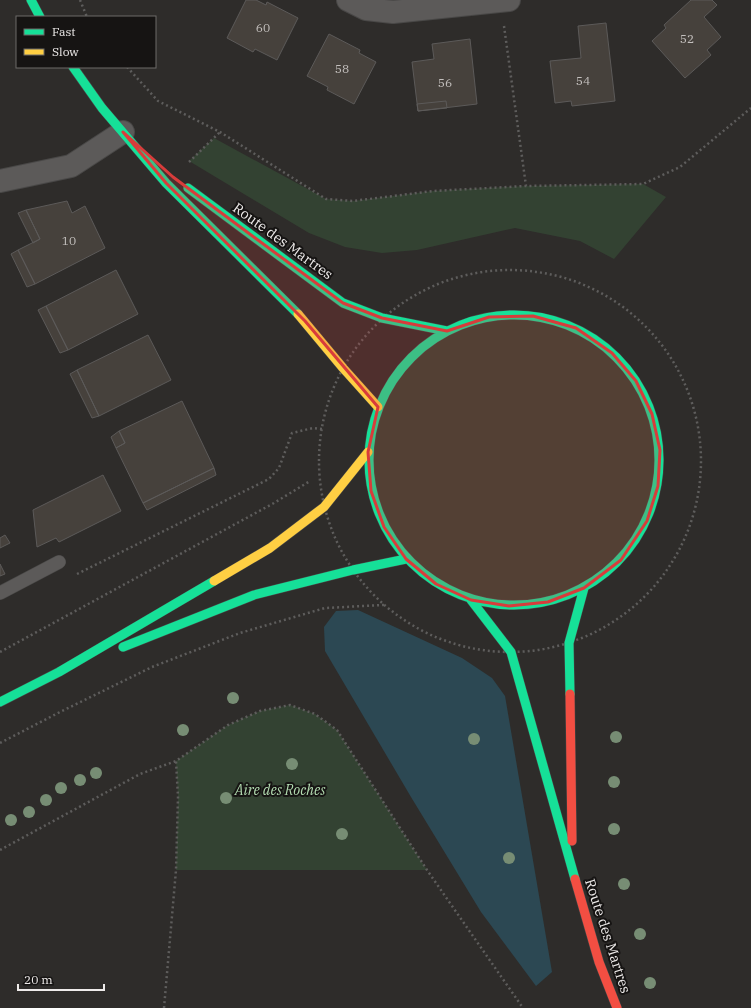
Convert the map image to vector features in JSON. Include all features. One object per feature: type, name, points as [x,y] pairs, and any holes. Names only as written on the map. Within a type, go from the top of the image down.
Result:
[{"type":"main road","points":[[30,0],[39,16]]},
{"type":"main road","name":"Route des Martres","points":[[74,68],[102,108],[166,183],[305,321],[343,368],[378,407]]},
{"type":"main road","name":"Route des Martres","points":[[123,132],[172,177],[343,303],[382,318],[447,331]]},
{"type":"main road","points":[[533,316],[576,328],[612,353],[636,381],[652,414],[660,450],[658,486],[647,521],[621,560],[584,588],[548,602],[509,606],[471,600],[436,584],[406,559],[384,527],[371,491],[368,452],[378,407],[394,376],[418,350],[447,331],[489,317],[533,316]]},
{"type":"main road","points":[[0,702],[59,672],[270,548],[324,507],[368,452]]},
{"type":"main road","points":[[59,672],[254,595],[353,570],[406,559]]},
{"type":"main road","points":[[573,872],[569,643],[584,588]]},
{"type":"main road","points":[[471,600],[511,652],[573,872]]},
{"type":"main road","name":"Route des Martres","points":[[573,872],[599,962],[617,1008]]},
{"type":"street","points":[[348,0],[366,9],[393,12],[505,0]]},
{"type":"street","points":[[0,181],[71,166],[123,132]]},
{"type":"lane","points":[[0,593],[59,562]]},
{"type":"path","points":[[80,0],[87,16]]},
{"type":"path","points":[[505,0],[526,186]]},
{"type":"path","points":[[128,68],[158,101],[220,132],[326,199],[354,201],[433,191],[526,186],[643,184],[680,167],[751,108]]},
{"type":"path","points":[[497,270],[534,272],[573,281],[607,297],[638,320],[663,347],[682,376],[694,409],[700,443],[700,484],[693,516],[680,549],[658,582],[636,605],[604,628],[569,643],[511,652],[479,649],[445,641],[415,627],[384,605],[353,570],[338,544],[324,507],[319,476],[318,449],[325,410],[343,368],[360,342],[382,318],[421,292],[462,277],[497,270]]},
{"type":"path","points":[[71,577],[269,479],[279,468],[292,432],[313,428],[322,429]]},
{"type":"path","points":[[0,652],[260,511],[312,480]]},
{"type":"path","points":[[0,743],[152,667],[240,633],[325,608],[384,605]]},
{"type":"path","points":[[0,850],[140,774],[176,761],[228,725],[260,711],[290,706],[315,714],[338,730],[427,870],[523,1008]]},
{"type":"path","points":[[164,1008],[176,870],[178,797],[176,761]]},
{"type":"highlighted area","points":[[123,132],[173,177],[343,303],[382,318],[447,331],[489,317],[533,316],[576,328],[612,353],[636,381],[652,414],[660,450],[658,486],[647,521],[621,560],[584,588],[548,602],[509,606],[471,600],[436,584],[406,559],[384,527],[371,491],[368,452],[378,407],[305,321],[166,183]]},
{"type":"green space","points":[[214,138],[326,199],[353,201],[433,191],[526,186],[643,184],[666,197],[614,259],[580,241],[515,228],[417,250],[382,253],[345,247],[309,233],[189,161]]},
{"type":"green space","points":[[514,315],[542,318],[570,326],[595,339],[617,357],[635,379],[648,404],[656,432],[659,460],[656,488],[648,516],[635,541],[617,563],[595,581],[570,594],[542,602],[514,605],[486,602],[458,594],[433,581],[411,563],[393,541],[380,516],[372,488],[369,460],[372,432],[380,404],[393,379],[411,357],[433,339],[458,326],[486,318]]},
{"type":"green space","name":"Aire des Roches","points":[[290,705],[315,714],[337,730],[427,870],[176,870],[178,797],[176,761],[228,725],[260,711]]},
{"type":"water","points":[[358,610],[462,658],[492,678],[505,696],[552,972],[536,986],[481,912],[325,651],[324,627],[336,611]]},
{"type":"building","points":[[246,0],[256,0],[266,5],[267,2],[298,18],[277,60],[255,49],[253,52],[227,38]]},
{"type":"building","points":[[691,0],[712,0],[717,5],[704,17],[721,37],[707,50],[711,55],[685,78],[652,41],[666,28],[664,25]]},
{"type":"building","points":[[606,23],[615,101],[572,106],[571,101],[555,103],[550,61],[581,58],[578,26]]},
{"type":"building","points":[[329,34],[360,50],[359,53],[376,62],[354,104],[327,90],[328,87],[307,76]]},
{"type":"building","points":[[470,39],[477,104],[418,111],[412,62],[434,59],[432,44]]},
{"type":"building","points":[[446,101],[447,108],[418,111],[417,104]]},
{"type":"building","points":[[67,201],[72,213],[85,206],[105,248],[35,284],[18,250],[40,239],[26,210]]},
{"type":"building","points":[[26,210],[40,239],[33,243],[18,213]]},
{"type":"building","points":[[18,250],[35,284],[27,287],[11,254]]},
{"type":"building","points":[[116,270],[138,314],[68,350],[46,306]]},
{"type":"building","points":[[46,306],[68,350],[60,353],[38,310]]},
{"type":"building","points":[[148,335],[171,380],[99,416],[77,370]]},
{"type":"building","points":[[77,370],[99,416],[92,418],[70,374]]},
{"type":"building","points":[[182,401],[214,468],[143,503],[116,448],[125,443],[119,431]]},
{"type":"building","points":[[119,431],[125,443],[116,448],[111,437]]},
{"type":"building","points":[[214,468],[216,475],[147,510],[143,503]]},
{"type":"building","points":[[103,475],[121,511],[59,542],[56,538],[37,547],[33,510]]},
{"type":"building","points":[[5,535],[10,543],[0,548],[0,538]]},
{"type":"building","points":[[0,564],[5,574],[0,576]]},
{"type":"traffic: fast","points":[[31,0],[39,16]]},
{"type":"traffic: fast","points":[[74,68],[102,108],[166,183],[298,314]]},
{"type":"traffic: fast","points":[[188,188],[343,303],[382,318],[447,331]]},
{"type":"traffic: fast","points":[[514,315],[542,318],[570,326],[595,339],[617,357],[635,379],[648,404],[656,432],[659,460],[656,488],[648,516],[635,541],[617,563],[595,581],[570,594],[542,602],[514,605],[486,602],[458,594],[433,581],[411,563],[393,541],[380,516],[372,488],[369,460],[372,432],[380,404],[393,379],[411,357],[433,339],[458,326],[486,318],[514,315]]},
{"type":"traffic: fast","points":[[123,647],[254,595],[353,570],[406,559]]},
{"type":"traffic: fast","points":[[0,702],[59,672],[214,581]]},
{"type":"traffic: fast","points":[[570,694],[569,643],[584,588]]},
{"type":"traffic: fast","points":[[471,600],[511,652],[575,879]]},
{"type":"traffic: slow","points":[[298,314],[378,407]]},
{"type":"traffic: slow","points":[[214,581],[270,548],[324,507],[368,452]]},
{"type":"traffic: jam","points":[[570,694],[572,841]]},
{"type":"traffic: jam","points":[[575,879],[599,962],[617,1008]]}]
